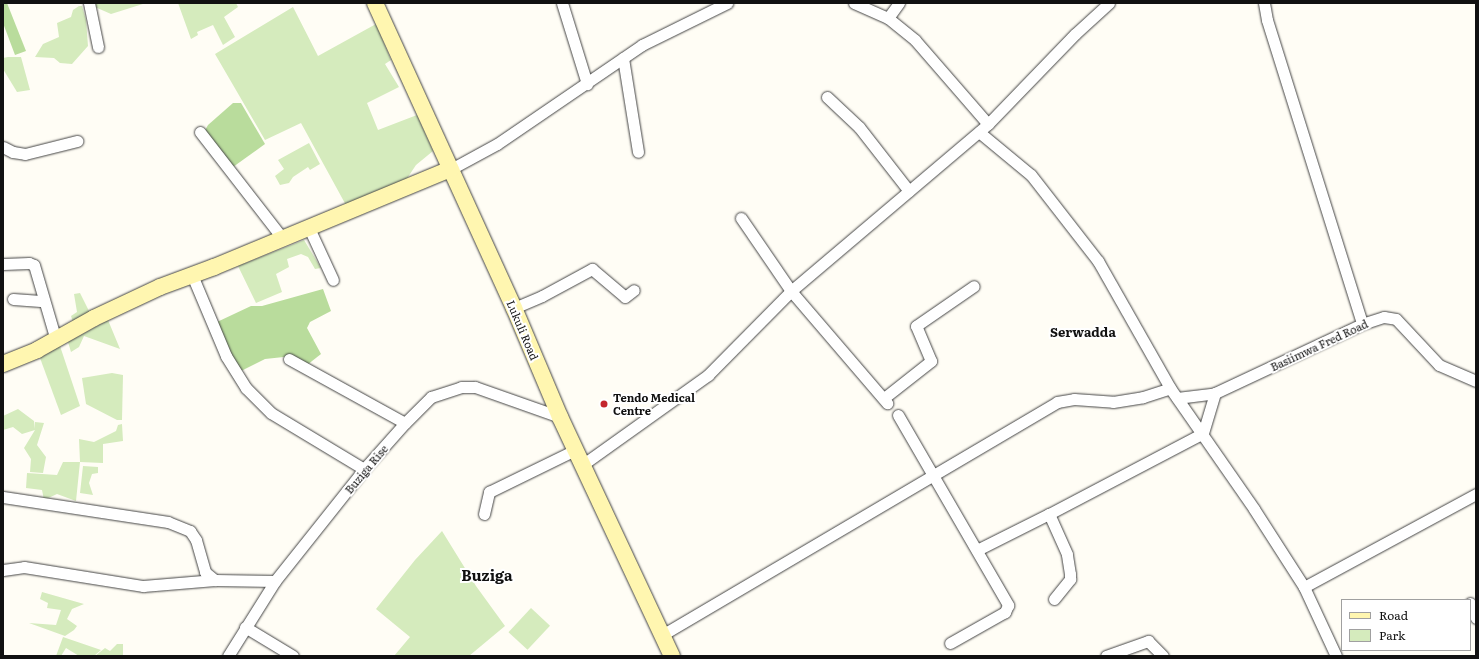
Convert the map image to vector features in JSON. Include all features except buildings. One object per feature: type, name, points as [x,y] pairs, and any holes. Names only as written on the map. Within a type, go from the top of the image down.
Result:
[{"type":"street","points":[[89,3],[98,47]]},
{"type":"street","name":"Lukuli Road","points":[[375,3],[417,100],[452,169],[575,450],[672,656]]},
{"type":"street","points":[[562,3],[587,84]]},
{"type":"street","points":[[3,364],[56,340],[94,318],[160,286],[283,239],[452,169],[497,144],[646,43],[727,3]]},
{"type":"street","points":[[854,3],[888,18],[915,40],[988,124]]},
{"type":"street","points":[[888,18],[899,3]]},
{"type":"street","points":[[582,465],[708,375],[791,291],[988,124],[1075,34],[1110,3]]},
{"type":"street","points":[[1264,3],[1266,20],[1362,324]]},
{"type":"street","points":[[622,58],[638,152]]},
{"type":"street","points":[[827,97],[859,127],[909,191]]},
{"type":"street","points":[[200,132],[283,239]]},
{"type":"street","points":[[979,132],[1031,175],[1053,201],[1098,261],[1170,388],[1203,433],[1304,587],[1336,656]]},
{"type":"street","points":[[3,147],[13,152],[25,154],[78,141]]},
{"type":"street","points":[[741,218],[791,291],[886,401],[931,361],[916,326],[974,286]]},
{"type":"street","points":[[309,228],[333,280]]},
{"type":"street","points":[[3,264],[29,263],[34,265],[56,340]]},
{"type":"street","points":[[514,308],[547,294],[592,269],[625,297],[634,290]]},
{"type":"street","points":[[192,275],[226,356],[246,388],[271,413],[364,469]]},
{"type":"street","points":[[14,299],[44,301]]},
{"type":"street","name":"Basiimwa Fred Road","points":[[1177,398],[1215,393],[1362,324],[1384,317],[1396,319],[1439,365],[1476,381]]},
{"type":"street","points":[[289,359],[405,423]]},
{"type":"street","name":"Buziga Rise","points":[[228,656],[275,582],[364,469],[405,423],[431,397],[461,387],[475,387],[560,417]]},
{"type":"street","points":[[662,635],[1057,402],[1074,399],[1113,402],[1144,397],[1170,388]]},
{"type":"street","points":[[976,550],[1049,514],[1203,433],[1215,393]]},
{"type":"street","points":[[898,415],[1008,605],[1007,610],[950,643]]},
{"type":"street","points":[[484,514],[489,492],[575,450]]},
{"type":"street","points":[[1304,587],[1476,494]]},
{"type":"street","points":[[3,496],[144,517],[182,526],[196,540],[202,566],[205,572],[215,580]]},
{"type":"street","points":[[1049,514],[1067,554],[1070,574],[1070,579],[1054,599]]},
{"type":"street","points":[[3,570],[24,567],[143,586],[215,580],[275,582]]},
{"type":"street","points":[[1471,606],[1476,618]]},
{"type":"street","points":[[245,627],[294,656]]},
{"type":"street","points":[[1106,656],[1148,641],[1163,656]]},
{"type":"green space","points":[[3,3],[7,3],[26,51],[15,55],[3,23]]},
{"type":"green space","points":[[96,3],[146,3],[111,14],[95,7]]},
{"type":"green space","points":[[178,3],[236,3],[238,7],[224,17],[235,37],[223,45],[213,25],[197,32],[198,35],[191,39]]},
{"type":"green space","points":[[79,6],[82,6],[86,20],[88,46],[72,64],[60,63],[54,58],[35,57],[43,44],[59,37],[57,23],[71,17],[73,10]]},
{"type":"green space","points":[[293,7],[318,56],[376,24],[391,60],[385,64],[399,87],[367,103],[378,130],[417,115],[433,151],[416,165],[406,180],[347,207],[301,123],[265,140],[215,54]]},
{"type":"green space","points":[[21,57],[30,90],[17,92],[3,69],[3,58]]},
{"type":"green space","points":[[233,103],[241,103],[265,144],[233,167],[204,132],[208,125]]},
{"type":"green space","points":[[309,143],[320,164],[310,170],[308,167],[293,177],[289,183],[280,185],[275,176],[284,169],[278,160]]},
{"type":"green space","points":[[304,240],[321,268],[315,269],[308,257],[301,254],[287,259],[289,267],[276,274],[282,292],[256,303],[238,266]]},
{"type":"green space","points":[[323,289],[331,311],[310,322],[307,328],[321,354],[307,365],[293,356],[265,359],[239,372],[217,322],[251,306],[262,306]]},
{"type":"green space","points":[[80,293],[90,313],[73,322],[71,316],[77,312],[74,294]]},
{"type":"green space","points":[[108,320],[120,349],[84,336],[79,347],[71,352],[68,342]]},
{"type":"green space","points":[[60,346],[80,406],[61,415],[40,358]]},
{"type":"green space","points":[[112,373],[123,375],[122,420],[117,420],[86,404],[82,378]]},
{"type":"green space","points":[[18,409],[34,421],[35,429],[35,422],[44,423],[37,445],[46,457],[43,473],[30,472],[31,459],[24,448],[35,430],[22,434],[13,427],[3,430],[3,416]]},
{"type":"green space","points":[[122,424],[123,441],[103,444],[103,463],[80,462],[79,439],[94,442],[116,431],[118,425]]},
{"type":"green space","points":[[63,462],[80,462],[76,501],[57,494],[44,500],[42,490],[26,488],[27,473],[57,475]]},
{"type":"green space","points":[[83,466],[98,467],[98,473],[92,474],[89,483],[93,495],[80,493]]},
{"type":"green space","points":[[442,531],[476,586],[505,626],[469,656],[394,656],[410,637],[376,609],[415,560]]},
{"type":"green space","points":[[42,592],[84,604],[72,609],[67,619],[77,626],[74,630],[65,636],[29,623],[56,625],[61,610],[47,608],[48,603],[40,599]]},
{"type":"green space","points":[[531,608],[550,626],[528,650],[508,632]]},
{"type":"green space","points":[[63,637],[101,650],[94,656],[79,656],[66,648],[61,656],[56,656]]},
{"type":"green space","points":[[117,644],[123,644],[123,656],[95,656],[105,648],[110,651]]},
{"type":"place","name":"Tendo Medical Centre","points":[[604,404]]},
{"type":"district","name":"Serwadda","points":[[1083,332]]},
{"type":"district","name":"Buziga","points":[[487,575]]}]
